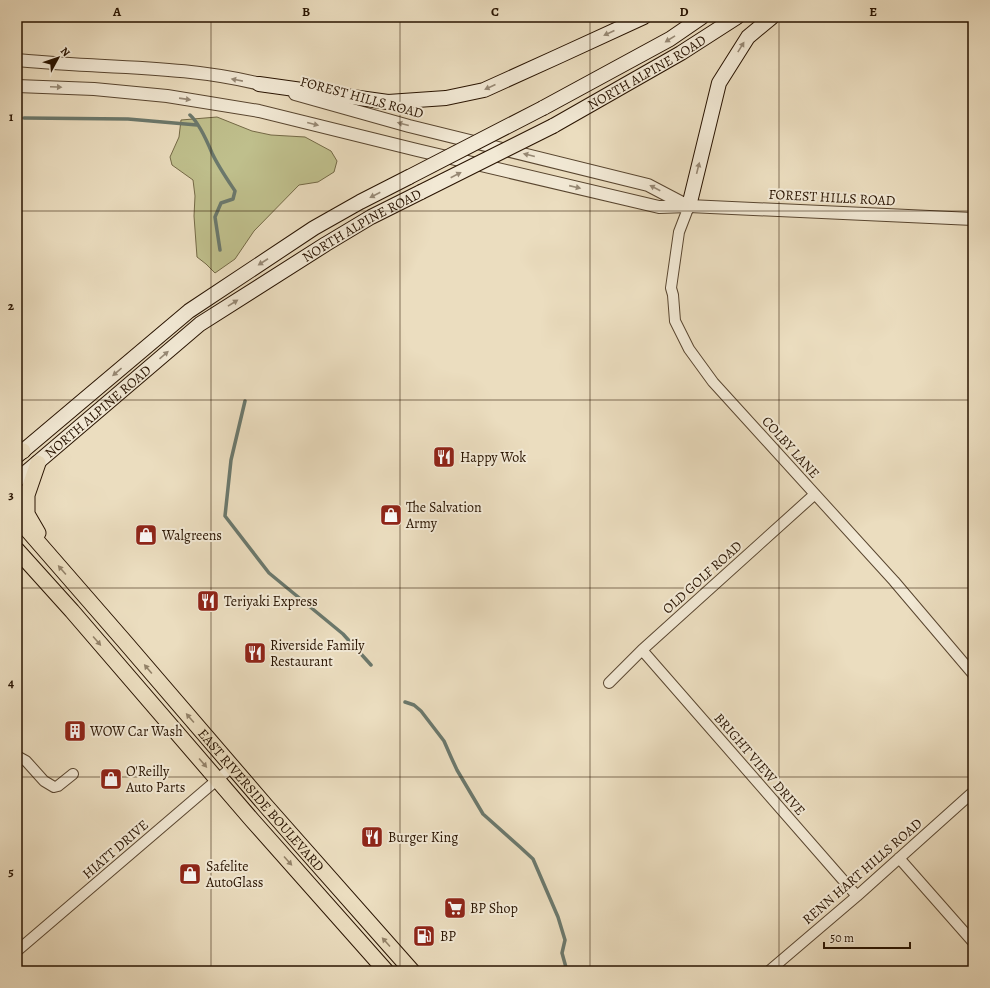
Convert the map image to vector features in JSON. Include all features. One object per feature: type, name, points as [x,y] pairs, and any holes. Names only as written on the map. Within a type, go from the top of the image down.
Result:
[{"type":"main road","points":[[259,84],[388,102],[446,98],[484,90],[644,17]]},
{"type":"main road","name":"NORTH ALPINE ROAD","points":[[19,454],[189,311],[314,228],[360,202],[543,108],[670,39],[702,17]]},
{"type":"main road","name":"NORTH ALPINE ROAD","points":[[17,480],[200,324],[371,217],[553,126],[681,53],[738,17]]},
{"type":"main road","points":[[689,206],[719,83],[748,37],[772,17]]},
{"type":"main road","points":[[38,462],[27,496],[27,514],[49,555]]},
{"type":"main road","name":"EAST RIVERSIDE BOULEVARD","points":[[17,518],[232,768],[412,971]]},
{"type":"main road","name":"EAST RIVERSIDE BOULEVARD","points":[[17,550],[386,971]]},
{"type":"street","name":"FOREST HILLS ROAD","points":[[17,60],[155,68],[218,76],[259,84],[409,126],[648,185],[689,206]]},
{"type":"street","name":"FOREST HILLS ROAD","points":[[17,86],[101,90],[167,96],[259,111],[659,207],[689,206],[973,219]]},
{"type":"street","name":"COLBY LANE","points":[[689,206],[679,232],[671,288],[675,321],[689,349],[713,382],[894,581],[973,674]]},
{"type":"street","name":"OLD GOLF ROAD","points":[[609,683],[642,650],[814,494]]},
{"type":"street","name":"BRIGHT VIEW DRIVE","points":[[642,650],[857,896]]},
{"type":"street","points":[[17,756],[26,761],[44,781],[54,787],[58,786],[73,774]]},
{"type":"street","name":"HIATT DRIVE","points":[[17,951],[232,768]]},
{"type":"street","name":"RENN HART HILLS ROAD","points":[[769,971],[857,896],[973,792]]},
{"type":"street","points":[[899,858],[973,942]]},
{"type":"green space","points":[[217,117],[252,131],[271,135],[305,137],[331,151],[337,161],[334,172],[318,182],[299,185],[254,231],[235,259],[215,273],[197,257],[193,180],[172,165],[170,157],[179,137],[181,120]]},
{"type":"waterway","points":[[190,115],[200,127],[217,163],[235,191],[233,199],[221,203],[215,217],[220,250]]},
{"type":"waterway","points":[[24,118],[128,119],[197,125]]},
{"type":"waterway","points":[[245,401],[231,460],[225,516],[269,573],[343,634],[371,665]]},
{"type":"waterway","points":[[405,702],[414,705],[421,711],[444,741],[457,770],[483,814],[533,859],[558,917],[565,940],[562,953],[567,971]]},
{"type":"place","name":"Happy Wok","points":[[444,457]]},
{"type":"place","name":"The Salvation Army","points":[[391,515]]},
{"type":"place","name":"Walgreens","points":[[146,535]]},
{"type":"place","name":"Teriyaki Express","points":[[208,601]]},
{"type":"place","name":"Riverside Family Restaurant","points":[[255,653]]},
{"type":"place","name":"WOW Car Wash","points":[[75,731]]},
{"type":"place","name":"O'Reilly Auto Parts","points":[[111,779]]},
{"type":"place","name":"Burger King","points":[[372,837]]},
{"type":"place","name":"Safelite AutoGlass","points":[[190,874]]},
{"type":"place","name":"BP Shop","points":[[455,908]]},
{"type":"place","name":"BP","points":[[424,936]]}]
